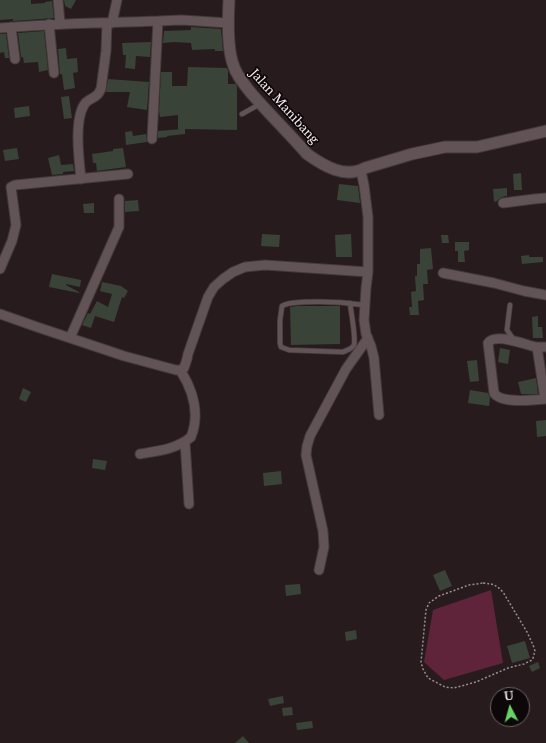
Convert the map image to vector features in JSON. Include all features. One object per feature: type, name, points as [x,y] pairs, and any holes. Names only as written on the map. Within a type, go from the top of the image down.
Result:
[{"type":"street","points":[[58,0],[60,23]]},
{"type":"street","points":[[81,179],[79,119],[84,104],[88,100],[94,98],[101,88],[109,23],[117,0]]},
{"type":"street","name":"Jalan Manibang","points":[[229,0],[228,23],[230,54],[236,73],[260,104],[307,154],[334,170],[344,172],[361,170],[406,156],[445,147],[477,147],[546,131]]},
{"type":"street","points":[[0,28],[60,23],[109,23],[182,20],[228,23]]},
{"type":"street","points":[[152,139],[158,21]]},
{"type":"street","points":[[49,24],[54,73]]},
{"type":"street","points":[[11,27],[14,59]]},
{"type":"street","points":[[361,170],[368,217],[368,272],[364,305],[364,320],[374,358],[379,415]]},
{"type":"street","points":[[0,269],[12,241],[16,225],[11,187],[15,185],[128,174]]},
{"type":"street","points":[[503,203],[546,198]]},
{"type":"street","points":[[70,338],[120,227],[119,199]]},
{"type":"street","points":[[0,314],[124,356],[180,370],[184,368],[208,297],[214,287],[222,279],[233,272],[245,267],[265,265],[368,272]]},
{"type":"street","points":[[443,273],[546,295]]},
{"type":"street","points":[[319,570],[324,547],[324,531],[306,455],[307,446],[310,436],[346,368],[368,338]]},
{"type":"street","points":[[499,339],[543,345],[546,399],[516,400],[496,397],[494,393],[489,341],[499,339]]},
{"type":"street","points":[[140,454],[160,451],[179,445],[191,437],[193,433],[195,409],[194,399],[186,379],[180,370]]},
{"type":"street","points":[[185,442],[189,504]]},
{"type":"lane","points":[[242,114],[260,104]]},
{"type":"lane","points":[[350,303],[354,338],[353,346],[350,349],[343,352],[289,350],[281,347],[280,320],[282,306],[287,303],[322,301],[350,303],[364,305]]},
{"type":"lane","points":[[510,305],[508,330],[515,341]]},
{"type":"path","points":[[484,583],[492,584],[500,588],[503,592],[527,632],[535,651],[533,658],[524,664],[508,668],[476,682],[454,688],[445,687],[428,678],[421,662],[425,620],[426,610],[429,603],[439,596],[469,585],[484,583]]},
{"type":"shaded area","points":[[491,590],[503,663],[444,680],[424,662],[433,610]]},
{"type":"building","points":[[0,0],[31,0],[31,4],[52,1],[54,18],[13,21],[13,19],[0,20]]},
{"type":"building","points":[[64,0],[76,0],[71,9],[65,6]]},
{"type":"building","points":[[191,27],[221,29],[223,51],[215,51],[215,49],[192,50],[191,43],[163,43],[164,31],[191,30]]},
{"type":"building","points":[[44,31],[48,70],[39,72],[38,62],[24,63],[23,57],[21,57],[18,33]]},
{"type":"building","points":[[0,34],[6,34],[9,58],[5,58],[4,52],[0,53]]},
{"type":"building","points":[[151,42],[150,57],[136,56],[135,69],[125,68],[126,55],[123,55],[122,43]]},
{"type":"building","points":[[66,48],[67,59],[77,58],[78,72],[73,73],[75,88],[64,90],[62,74],[60,74],[58,49]]},
{"type":"building","points":[[188,67],[227,68],[228,84],[236,84],[237,87],[237,130],[185,129],[185,134],[158,138],[158,131],[182,129],[178,129],[178,115],[160,117],[161,72],[172,72],[172,86],[187,86]]},
{"type":"building","points":[[108,79],[149,82],[147,110],[127,107],[130,92],[106,92]]},
{"type":"building","points":[[69,96],[72,118],[64,119],[61,97]]},
{"type":"building","points":[[29,106],[30,116],[15,118],[14,108]]},
{"type":"building","points":[[132,131],[133,136],[146,134],[147,142],[126,145],[125,132]]},
{"type":"building","points":[[17,148],[19,159],[5,161],[3,150]]},
{"type":"building","points":[[123,148],[126,167],[97,171],[96,163],[93,163],[92,154]]},
{"type":"building","points":[[59,155],[61,165],[73,164],[74,171],[52,175],[48,158]]},
{"type":"building","points":[[521,173],[522,190],[514,190],[513,174]]},
{"type":"building","points":[[339,184],[358,186],[360,203],[337,200]]},
{"type":"building","points":[[507,188],[507,196],[494,202],[493,189]]},
{"type":"building","points":[[138,200],[139,211],[125,212],[125,201]]},
{"type":"building","points":[[94,203],[94,213],[84,213],[83,204]]},
{"type":"building","points":[[262,234],[280,235],[279,247],[261,246]]},
{"type":"building","points":[[351,234],[352,257],[336,257],[335,235]]},
{"type":"building","points":[[441,235],[448,235],[449,243],[442,243]]},
{"type":"building","points":[[455,242],[469,242],[469,250],[464,251],[465,262],[458,262],[458,251],[455,251]]},
{"type":"building","points":[[431,248],[433,269],[427,270],[428,284],[423,284],[424,300],[418,301],[419,315],[410,315],[409,307],[412,307],[411,292],[416,291],[415,276],[417,276],[417,264],[420,264],[420,249]]},
{"type":"building","points":[[529,255],[529,257],[543,257],[543,262],[522,264],[521,256]]},
{"type":"building","points":[[52,274],[81,280],[80,287],[66,284],[79,293],[49,287]]},
{"type":"building","points":[[102,282],[121,286],[128,291],[124,298],[122,297],[114,322],[95,316],[91,328],[82,325],[88,313],[90,314],[97,301],[108,307],[112,294],[100,291]]},
{"type":"building","points":[[340,306],[340,344],[291,345],[290,307]]},
{"type":"building","points":[[538,316],[538,327],[542,327],[543,338],[533,338],[532,317]]},
{"type":"building","points":[[500,348],[510,350],[508,364],[498,362]]},
{"type":"building","points":[[477,360],[479,381],[470,382],[467,361]]},
{"type":"building","points":[[536,378],[538,394],[521,394],[518,382]]},
{"type":"building","points":[[23,388],[31,392],[26,402],[19,399]]},
{"type":"building","points":[[470,390],[488,393],[490,398],[489,406],[468,403]]},
{"type":"building","points":[[546,420],[546,436],[537,437],[536,421]]},
{"type":"building","points":[[93,459],[107,461],[105,470],[92,468]]},
{"type":"building","points":[[281,471],[282,484],[264,486],[263,473]]},
{"type":"building","points":[[445,570],[452,586],[440,591],[433,575]]},
{"type":"building","points":[[300,584],[301,594],[286,596],[285,585]]},
{"type":"building","points":[[356,630],[357,639],[346,641],[345,632]]},
{"type":"building","points":[[525,641],[530,658],[512,663],[507,646]]},
{"type":"building","points":[[538,662],[540,668],[532,672],[529,666]]},
{"type":"building","points":[[283,696],[284,703],[270,706],[268,699]]},
{"type":"building","points":[[292,707],[293,715],[283,716],[282,708]]},
{"type":"building","points":[[312,721],[313,728],[297,730],[296,723]]},
{"type":"building","points":[[243,736],[249,743],[235,743]]}]
